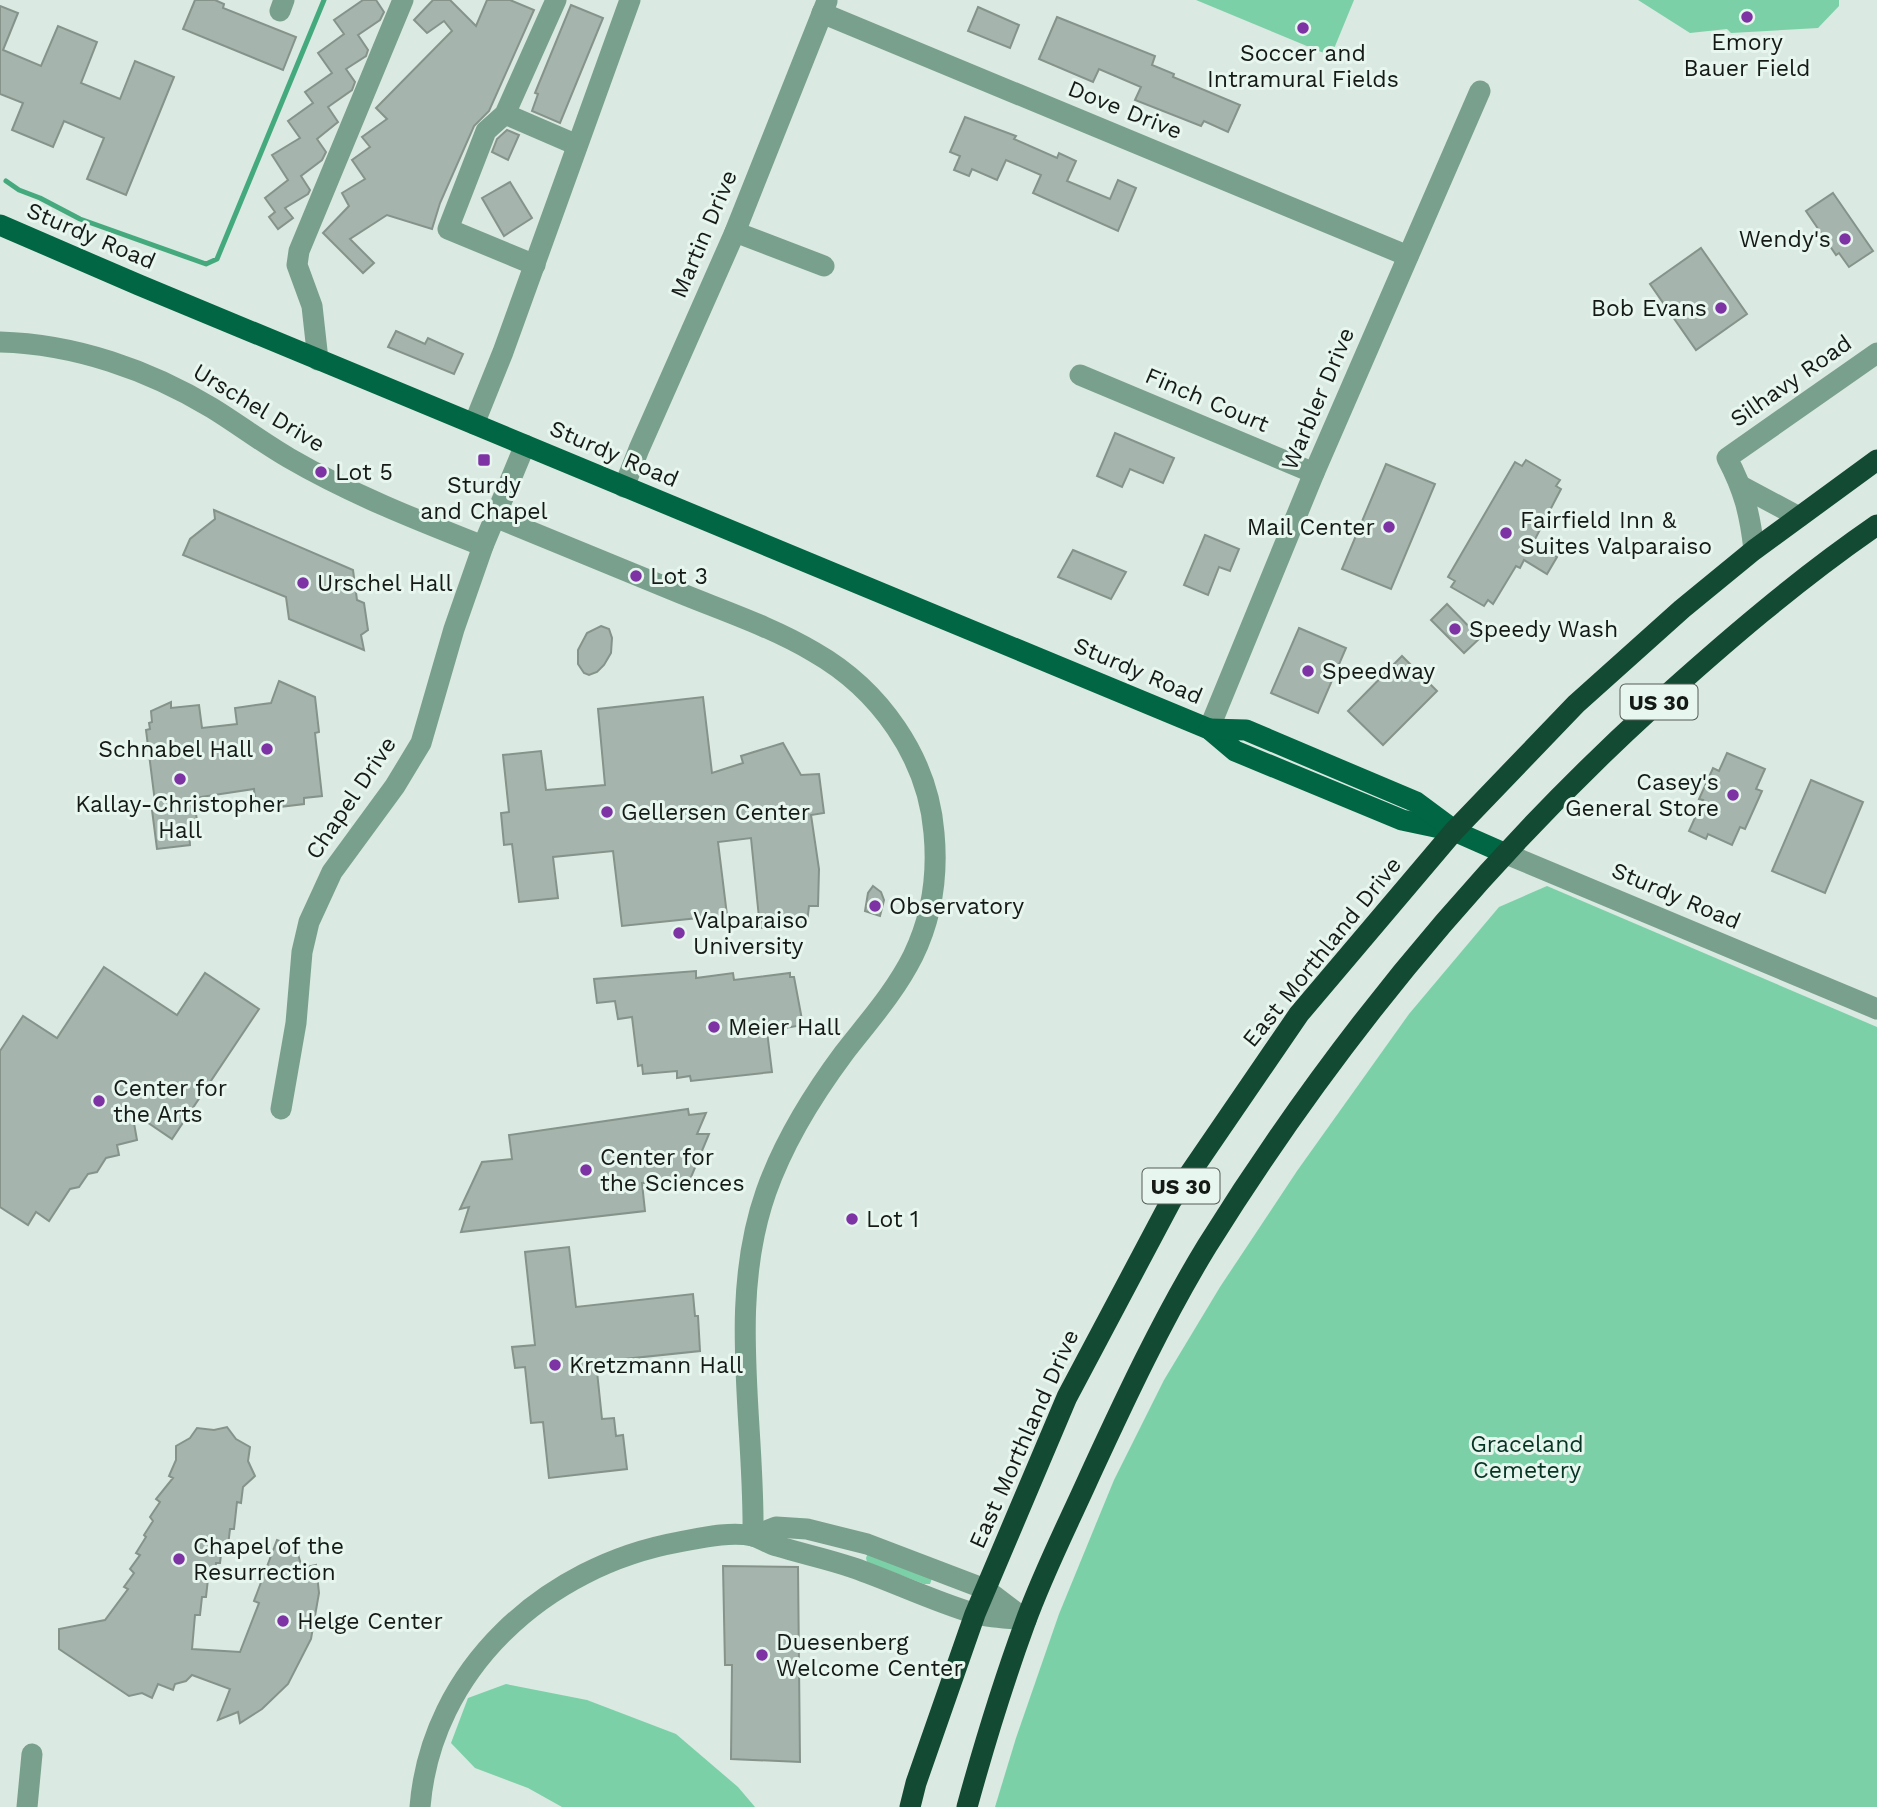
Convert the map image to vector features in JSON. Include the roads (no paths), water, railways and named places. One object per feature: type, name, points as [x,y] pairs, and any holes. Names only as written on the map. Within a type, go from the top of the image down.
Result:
[{"type":"highway","name":"East Morthland Drive","points":[[910,1807],[975,1614],[1067,1397],[1171,1202],[1299,1014],[1454,831],[1576,704],[1682,609],[1755,550],[1877,460]]},
{"type":"highway","name":"US 30","points":[[967,1807],[1026,1620],[1128,1392],[1205,1249],[1301,1102],[1395,979],[1504,853],[1612,744],[1717,649],[1833,556],[1877,525]]},
{"type":"main road","name":"Sturdy Road","points":[[0,225],[318,360],[1209,729],[1235,751],[1402,820],[1454,831],[1504,853]]},
{"type":"street","points":[[318,360],[312,306],[297,265],[299,251],[404,0]]},
{"type":"street","points":[[535,265],[448,229],[486,131],[505,114],[556,0]]},
{"type":"street","points":[[474,425],[535,265],[630,0]]},
{"type":"street","name":"Martin Drive","points":[[624,487],[734,232],[825,7]]},
{"type":"street","name":"Dove Drive","points":[[825,7],[1408,256]]},
{"type":"street","name":"Warbler Drive","points":[[1209,729],[1314,473],[1480,91]]},
{"type":"street","points":[[505,114],[578,145]]},
{"type":"street","points":[[734,232],[824,266]]},
{"type":"street","name":"Urschel Drive","points":[[0,342],[64,350],[140,372],[212,408],[287,457],[356,494],[483,547]]},
{"type":"street","name":"Silhavy Road","points":[[1755,550],[1748,507],[1727,458],[1877,352]]},
{"type":"street","name":"Finch Court","points":[[1080,375],[1314,473]]},
{"type":"street","name":"Chapel Drive","points":[[281,1109],[296,1023],[302,952],[309,922],[332,872],[396,786],[421,743],[454,629],[483,547],[525,445]]},
{"type":"street","points":[[1741,486],[1799,517]]},
{"type":"street","points":[[495,517],[753,623],[814,652],[847,675],[880,707],[904,737],[923,777],[933,812],[936,852],[934,888],[927,922],[914,954],[898,983],[843,1054],[800,1118],[766,1194],[755,1234],[748,1280],[745,1369],[753,1536]]},
{"type":"street","name":"Sturdy Road","points":[[1504,853],[1877,1009]]},
{"type":"street","points":[[420,1807],[429,1751],[442,1717],[458,1685],[481,1654],[530,1609],[597,1569],[624,1557],[664,1545],[705,1538],[753,1536],[776,1527],[807,1529],[867,1544],[985,1589],[1026,1620]]},
{"type":"street","points":[[753,1536],[775,1546],[816,1555],[975,1614],[1026,1620]]},
{"type":"street","points":[[27,1807],[32,1754]]},
{"type":"waterway","points":[[6,181],[80,219],[206,264],[217,259],[324,0]]},
{"type":"place","name":"Emory Bauer Field","points":[[1747,17]]},
{"type":"place","name":"Soccer and Intramural Fields","points":[[1303,28]]},
{"type":"place","name":"Wendy's","points":[[1845,239]]},
{"type":"place","name":"Bob Evans","points":[[1721,308]]},
{"type":"place","name":"Sturdy and Chapel","points":[[484,460]]},
{"type":"place","name":"Lot 5","points":[[321,472]]},
{"type":"place","name":"Mail Center","points":[[1389,527]]},
{"type":"place","name":"Fairfield Inn & Suites Valparaiso","points":[[1506,533]]},
{"type":"place","name":"Lot 3","points":[[636,576]]},
{"type":"place","name":"Urschel Hall","points":[[303,583]]},
{"type":"place","name":"Speedy Wash","points":[[1455,629]]},
{"type":"place","name":"Speedway","points":[[1308,671]]},
{"type":"place","name":"Schnabel Hall","points":[[267,749]]},
{"type":"place","name":"Kallay-Christopher Hall","points":[[180,779]]},
{"type":"place","name":"Casey's General Store","points":[[1733,795]]},
{"type":"place","name":"Gellersen Center","points":[[607,812]]},
{"type":"place","name":"Observatory","points":[[875,906]]},
{"type":"place","name":"Valparaiso University","points":[[679,933]]},
{"type":"place","name":"Meier Hall","points":[[714,1027]]},
{"type":"place","name":"Center for the Arts","points":[[99,1101]]},
{"type":"place","name":"Center for the Sciences","points":[[586,1170]]},
{"type":"place","name":"Lot 1","points":[[852,1219]]},
{"type":"place","name":"Kretzmann Hall","points":[[555,1365]]},
{"type":"place","name":"Chapel of the Resurrection","points":[[179,1559]]},
{"type":"place","name":"Helge Center","points":[[283,1621]]},
{"type":"place","name":"Duesenberg Welcome Center","points":[[762,1655]]},
{"type":"park label","name":"Graceland Cemetery","points":[[1527,1457]]}]
